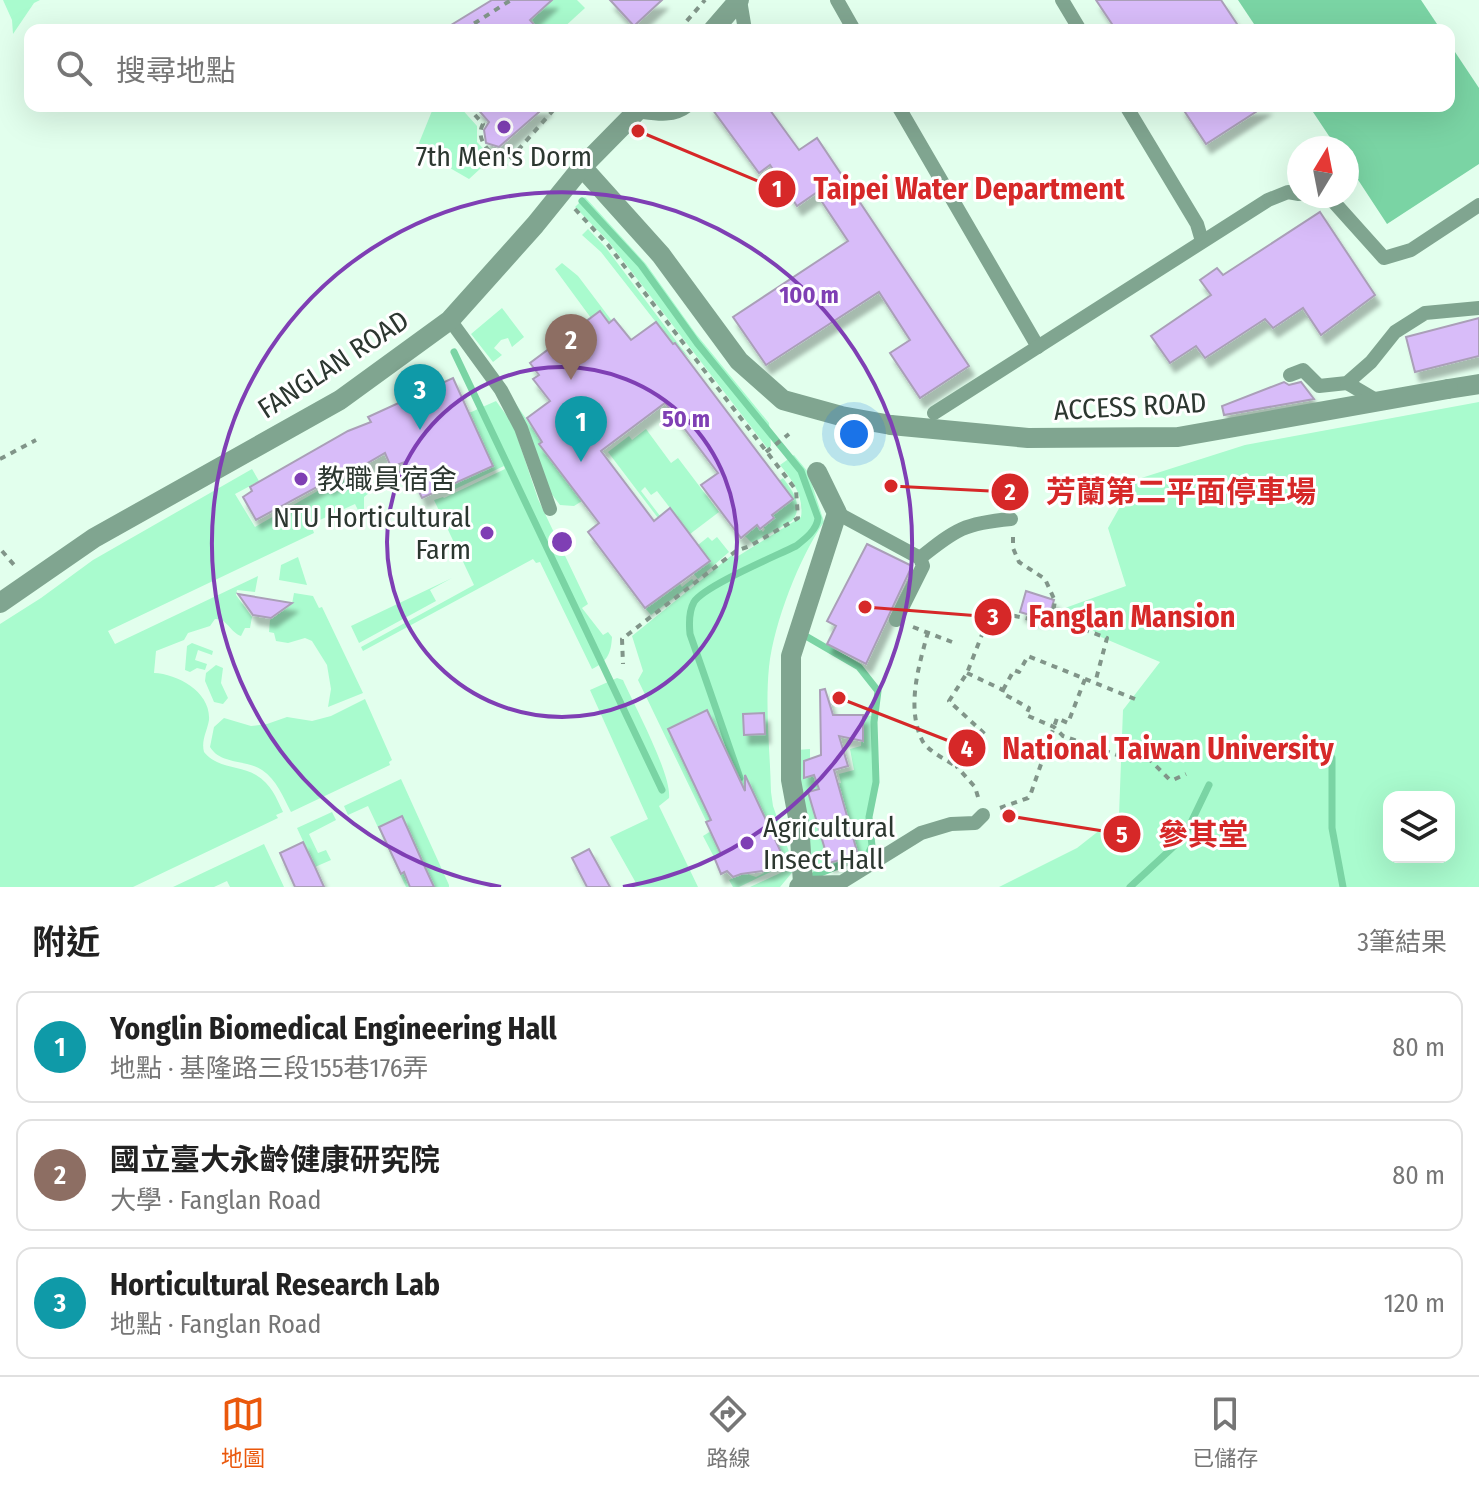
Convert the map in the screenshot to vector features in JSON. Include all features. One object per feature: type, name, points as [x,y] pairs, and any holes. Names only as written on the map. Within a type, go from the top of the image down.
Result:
[{"type":"street","points":[[718,24],[740,0]]},
{"type":"street","name":"FANGLAN ROAD","points":[[0,603],[94,538],[340,400],[450,320],[582,167],[635,112]]},
{"type":"street","name":"ACCESS ROAD","points":[[582,167],[661,255],[739,361],[783,400],[841,416],[891,425],[1028,438],[1178,437],[1479,384]]},
{"type":"street","points":[[801,885],[799,823],[791,780],[791,656],[837,513],[817,472]]},
{"type":"lane","points":[[740,0],[744,24]]},
{"type":"lane","points":[[837,0],[851,24]]},
{"type":"lane","points":[[1062,0],[1076,24]]},
{"type":"lane","points":[[652,112],[666,115],[677,112]]},
{"type":"lane","points":[[901,112],[1038,347]]},
{"type":"lane","points":[[1130,112],[1197,224],[1202,241]]},
{"type":"lane","points":[[934,413],[1068,330],[1202,241],[1268,200],[1287,192]]},
{"type":"lane","points":[[1339,208],[1384,258],[1411,250],[1479,205]]},
{"type":"lane","points":[[1290,375],[1303,370],[1319,386],[1347,383],[1371,362],[1395,332],[1425,313],[1479,308]]},
{"type":"lane","points":[[450,320],[501,390],[521,428],[550,509]]},
{"type":"lane","points":[[1347,383],[1385,405]]},
{"type":"lane","points":[[1338,413],[1438,393]]},
{"type":"lane","points":[[837,513],[920,558],[923,566],[896,620]]},
{"type":"lane","points":[[920,558],[950,534],[978,522],[1011,519]]},
{"type":"lane","points":[[801,885],[842,882],[921,833],[951,824],[975,823],[983,815]]},
{"type":"path","points":[[473,24],[511,0]]},
{"type":"path","points":[[684,24],[705,0]]},
{"type":"path","points":[[472,112],[483,124],[479,131],[480,139],[504,166],[552,112]]},
{"type":"path","points":[[573,207],[608,245],[796,490],[798,518],[736,551],[622,639],[623,664]]},
{"type":"path","points":[[766,452],[789,434]]},
{"type":"path","points":[[0,459],[36,440]]},
{"type":"path","points":[[1011,519],[1013,548],[1019,562],[1045,579],[1055,601],[1052,618]]},
{"type":"path","points":[[2,551],[15,566]]},
{"type":"path","points":[[13,575],[26,566]]},
{"type":"path","points":[[957,767],[987,736],[949,701],[967,673],[983,632],[995,612],[1035,620],[1052,618],[1107,638],[1095,683]]},
{"type":"path","points":[[896,620],[952,642]]},
{"type":"path","points":[[928,632],[916,674],[915,716],[923,743],[957,767],[975,787],[983,815],[1028,798],[1057,718],[1068,723],[1085,679]]},
{"type":"path","points":[[1003,690],[1014,670],[1019,672],[1028,656],[1135,699]]},
{"type":"path","points":[[967,673],[1003,690],[1002,693],[1029,708],[1026,715],[1054,727],[1063,736],[1123,757],[1139,742],[1149,759],[1169,779],[1186,774]]},
{"type":"shaded area","points":[[3,0],[40,0],[34,3],[13,34],[12,20]]},
{"type":"shaded area","points":[[552,0],[577,0],[585,8],[568,24],[525,24]]},
{"type":"shaded area","points":[[1238,0],[1421,0],[1437,24],[1254,24]]},
{"type":"shaded area","points":[[1455,52],[1479,88],[1479,164],[1387,224],[1359,181],[1359,136],[1329,136],[1313,112],[1455,112]]},
{"type":"shaded area","points":[[432,112],[464,112],[477,126],[477,142],[492,158],[469,179],[429,156],[419,143]]},
{"type":"shaded area","points":[[585,197],[646,264],[696,334],[769,423],[771,446],[768,449],[608,241],[575,207]]},
{"type":"shaded area","points":[[588,229],[606,248],[692,362],[673,344],[601,252],[582,235]]},
{"type":"shaded area","points":[[562,263],[578,276],[612,321],[609,322],[600,311],[591,318],[555,269]]},
{"type":"shaded area","points":[[502,308],[524,337],[512,347],[508,338],[501,340],[494,348],[502,355],[493,362],[471,334]]},
{"type":"shaded area","points":[[509,394],[542,442],[539,444],[582,501],[574,506],[560,505],[547,488]]},
{"type":"shaded area","points":[[496,401],[513,424],[538,499],[588,604],[582,608],[603,635],[608,632],[612,637],[607,657],[592,669],[540,562],[536,563],[533,559],[363,651],[361,647],[474,585],[434,500],[505,469],[504,466],[453,490],[451,485],[493,466],[469,413]]},
{"type":"shaded area","points":[[1479,402],[1479,887],[999,887],[1077,848],[1119,815],[1123,710],[1160,662],[1101,637],[1065,608],[1126,586],[1108,528],[1135,480],[1245,445]]},
{"type":"shaded area","points":[[646,429],[671,463],[678,458],[719,512],[690,534],[657,491],[651,495],[645,487],[641,491],[660,516],[658,518],[608,452],[629,436],[632,440]]},
{"type":"shaded area","points":[[794,455],[808,472],[824,522],[789,592],[776,631],[769,667],[771,792],[795,869],[780,887],[750,887],[789,869],[787,864],[733,887],[729,880],[744,873],[756,877],[764,873],[757,858],[721,854],[714,857],[703,836],[711,831],[638,680],[643,671],[632,636],[732,555],[735,558],[801,517],[799,496],[780,465]]},
{"type":"shaded area","points":[[252,469],[259,481],[235,494],[255,527],[356,469],[369,493],[364,497],[364,509],[359,512],[355,504],[311,524],[314,533],[108,631],[115,644],[258,576],[255,592],[237,590],[236,595],[252,617],[250,628],[245,628],[241,636],[223,621],[215,619],[210,626],[188,633],[184,640],[156,651],[154,673],[182,681],[199,693],[205,701],[209,720],[204,752],[222,764],[249,772],[266,782],[283,812],[276,815],[278,818],[133,887],[0,887],[0,624],[93,560]]},
{"type":"shaded area","points":[[783,478],[796,499],[795,515],[792,521],[752,543],[744,535],[757,525],[763,532],[763,527],[774,518],[779,481]]},
{"type":"shaded area","points":[[708,537],[712,541],[717,537],[729,552],[698,579],[693,573],[709,560],[698,545]]},
{"type":"shaded area","points":[[298,557],[307,585],[279,580],[281,565]]},
{"type":"shaded area","points":[[452,578],[430,590],[436,601],[359,643],[351,626]]},
{"type":"shaded area","points":[[692,579],[695,582],[651,615],[645,608],[679,583],[682,587]]},
{"type":"shaded area","points":[[294,593],[313,596],[319,608],[322,607],[363,693],[328,707],[331,689],[327,665],[312,641],[305,638],[288,643],[276,641],[274,633],[269,632],[270,620],[292,604]]},
{"type":"shaded area","points":[[192,643],[213,651],[212,655],[198,650],[195,660],[207,664],[205,670],[185,670],[187,646]]},
{"type":"shaded area","points":[[216,665],[223,668],[221,683],[228,698],[223,704],[214,702],[205,681],[206,673]]},
{"type":"shaded area","points":[[617,678],[623,680],[659,757],[669,798],[659,806],[698,887],[630,887],[636,883],[610,837],[648,819],[590,690]]},
{"type":"shaded area","points":[[365,699],[392,760],[390,765],[291,812],[267,774],[255,767],[220,757],[210,747],[214,727],[224,718],[251,726],[287,717],[312,721],[331,716]]},
{"type":"shaded area","points":[[863,715],[873,716],[874,781],[867,818],[870,845],[866,853],[813,875],[805,832],[797,750],[810,749],[810,760],[819,788],[841,783],[839,774],[854,770],[850,749],[861,746]]},
{"type":"shaded area","points":[[401,779],[449,887],[406,887],[368,806],[348,815],[344,806]]},
{"type":"shaded area","points":[[332,812],[336,820],[309,834],[318,853],[326,850],[331,860],[315,867],[297,828]]},
{"type":"shaded area","points":[[264,844],[284,887],[230,887],[227,881],[214,887],[173,887]]},
{"type":"building","points":[[492,0],[552,0],[530,20],[534,24],[453,24]]},
{"type":"building","points":[[610,0],[662,0],[636,24],[632,24]]},
{"type":"building","points":[[1096,0],[1221,0],[1237,24],[1112,24]]},
{"type":"building","name":"7th Men's Dorm","points":[[480,112],[539,112],[499,147],[486,143],[484,130],[489,122]]},
{"type":"building","points":[[714,112],[771,112],[799,150],[817,138],[969,366],[920,398],[890,353],[910,340],[879,292],[766,365],[733,317],[848,241],[816,193],[797,206],[770,165],[759,173]]},
{"type":"building","points":[[1185,112],[1256,112],[1206,144]]},
{"type":"building","points":[[1320,212],[1375,295],[1321,335],[1303,308],[1273,328],[1265,319],[1205,358],[1196,346],[1170,363],[1151,336],[1211,295],[1200,280],[1217,268],[1223,275]]},
{"type":"building","points":[[600,311],[609,323],[614,319],[631,340],[656,322],[793,499],[760,529],[757,525],[741,538],[701,485],[718,473],[665,403],[601,451],[654,521],[670,508],[710,561],[645,608],[588,532],[599,523],[539,444],[542,442],[527,418],[550,401],[533,379],[539,375],[530,363]]},
{"type":"building","points":[[1479,318],[1479,356],[1415,372],[1406,337]]},
{"type":"building","points":[[453,378],[493,466],[422,498],[405,462],[391,467],[385,453],[328,486],[326,482],[256,520],[243,497],[252,491],[250,487],[348,431],[371,422],[368,417]]},
{"type":"building","points":[[1284,382],[1289,385],[1301,382],[1314,399],[1224,415],[1222,406]]},
{"type":"building","points":[[867,544],[912,566],[866,664],[827,644],[836,626],[827,621]]},
{"type":"building","points":[[1026,591],[1054,600],[1049,616],[1036,617],[1020,612]]},
{"type":"building","points":[[238,594],[292,603],[271,618],[253,615]]},
{"type":"building","points":[[825,689],[833,715],[863,715],[863,741],[839,736],[848,766],[834,770],[858,855],[829,863],[808,792],[819,789],[814,775],[804,778],[804,761],[821,755],[820,690]]},
{"type":"building","points":[[707,710],[745,791],[745,775],[786,863],[770,870],[733,877],[727,871],[721,874],[714,857],[721,854],[706,822],[711,820],[668,729]]},
{"type":"building","points":[[764,713],[765,734],[744,735],[743,714]]},
{"type":"building","points":[[402,816],[434,887],[410,887],[379,827]]},
{"type":"building","points":[[303,842],[324,887],[295,887],[280,853]]},
{"type":"building","points":[[589,849],[610,887],[587,887],[572,858]]},
{"type":"waterway","points":[[582,201],[641,265],[697,343],[801,471],[818,518],[813,530],[796,546],[711,588],[700,595],[691,609],[690,634],[740,778]]},
{"type":"waterway","points":[[454,352],[662,790]]},
{"type":"waterway","points":[[804,635],[859,667],[878,691],[874,722],[876,782],[869,817],[872,846],[868,854],[813,876]]},
{"type":"waterway","points":[[1332,758],[1332,828],[1343,887]]},
{"type":"waterway","points":[[1130,887],[1184,837],[1209,785]]},
{"type":"place","name":"7th Men's Dorm","points":[[504,127]]},
{"type":"place","name":"Taipei Water Department","points":[[638,131]]},
{"type":"place","name":"國立臺大永齡健康研究院","points":[[571,380]]},
{"type":"place","name":"Horticultural Research Lab","points":[[420,430]]},
{"type":"place","name":"Yonglin Biomedical Engineering Hall","points":[[581,462]]},
{"type":"place","name":"教職員宿舍","points":[[301,479]]},
{"type":"place","name":"芳蘭第二平面停車場","points":[[891,486]]},
{"type":"place","name":"NTU Horticultural Farm","points":[[487,533]]},
{"type":"place","name":"Fanglan Mansion","points":[[865,607]]},
{"type":"place","name":"National Taiwan University","points":[[839,698]]},
{"type":"place","name":"參其堂","points":[[1009,816]]},
{"type":"place","name":"Agricultural Insect Hall","points":[[747,843]]}]
